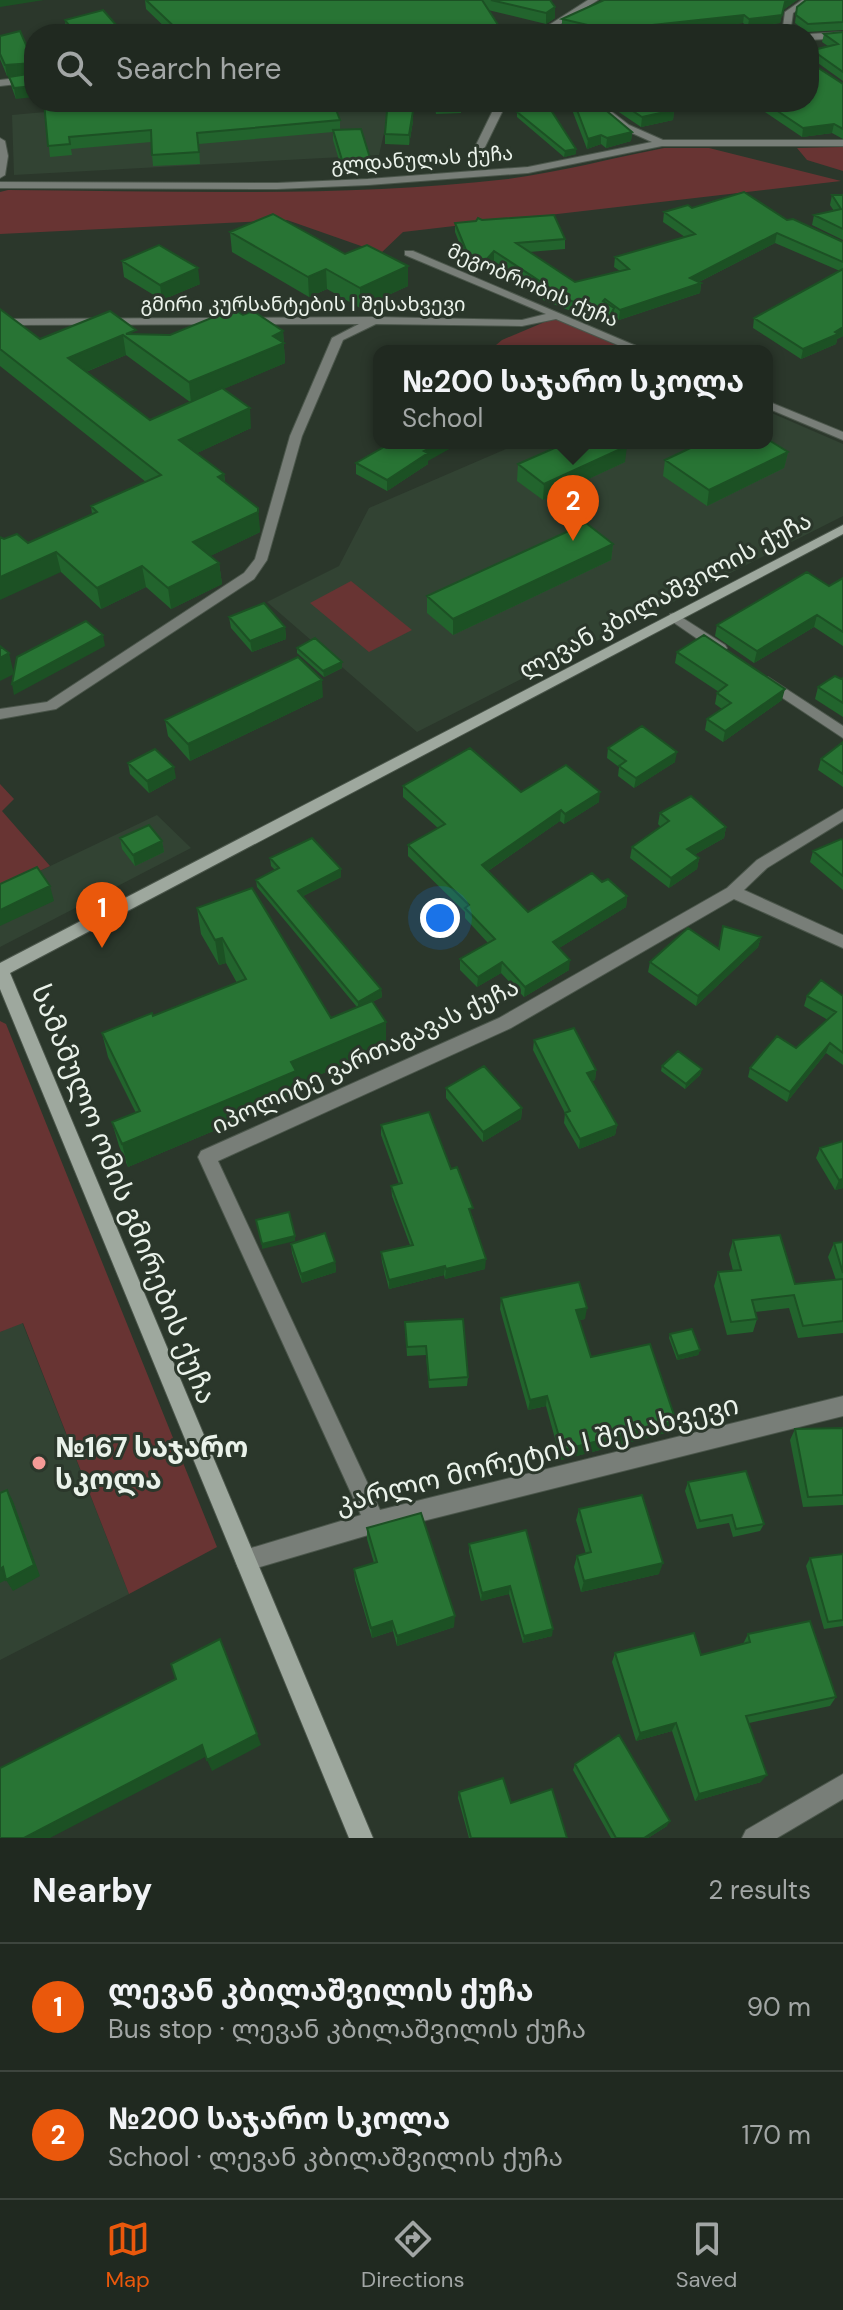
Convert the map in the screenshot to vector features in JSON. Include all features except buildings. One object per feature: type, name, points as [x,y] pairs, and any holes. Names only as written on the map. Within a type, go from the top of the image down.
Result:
[{"type":"main road","name":"ლევან კბილაშვილის ქუჩა","points":[[0,971],[843,529]]},
{"type":"main road","name":"სამამულო ომის გმირების ქუჩა","points":[[0,971],[361,1838]]},
{"type":"street","points":[[555,24],[594,0]]},
{"type":"street","points":[[787,24],[789,12],[807,0]]},
{"type":"street","points":[[819,36],[843,35]]},
{"type":"street","points":[[0,83],[24,80]]},
{"type":"street","points":[[478,151],[497,112]]},
{"type":"street","points":[[606,112],[626,127],[662,143]]},
{"type":"street","points":[[0,141],[3,156],[0,175]]},
{"type":"street","name":"გლდანულას ქუჩა","points":[[0,185],[277,186],[368,182],[528,170],[584,162],[662,143],[843,143]]},
{"type":"street","name":"მეგობრობის ქუჩა","points":[[409,253],[628,345]]},
{"type":"street","name":"გმირი კურსანტების I შესახვევი","points":[[0,322],[376,320],[522,323],[557,315]]},
{"type":"street","points":[[312,320],[338,338]]},
{"type":"street","points":[[0,714],[51,706],[249,576],[261,560],[296,436],[338,338],[376,320]]},
{"type":"street","points":[[773,407],[843,436]]},
{"type":"street","points":[[675,617],[730,656]]},
{"type":"street","points":[[755,673],[843,733]]},
{"type":"street","name":"იპოლიტე ვართაგავას ქუჩა","points":[[375,1522],[207,1157],[505,1023],[733,892],[762,864],[843,814]]},
{"type":"street","points":[[733,892],[843,942]]},
{"type":"street","name":"კარლო მორეტის I შესახვევი","points":[[246,1560],[375,1522],[843,1406]]},
{"type":"street","points":[[754,1838],[843,1786]]},
{"type":"shaded area","points":[[45,112],[389,112],[379,155],[14,175],[12,115]]},
{"type":"shaded area","points":[[843,147],[843,171],[807,160],[797,148]]},
{"type":"shaded area","points":[[664,148],[709,148],[841,181],[403,232],[381,253],[287,220],[0,234],[0,192],[8,190],[258,192],[384,189],[508,179]]},
{"type":"shaded area","points":[[554,318],[616,345],[496,345]]},
{"type":"shaded area","points":[[773,414],[843,444],[843,516],[417,732],[267,602],[339,566],[369,508],[506,449],[773,449]]},
{"type":"shaded area","points":[[351,581],[412,630],[369,652],[310,603]]},
{"type":"shaded area","points":[[0,784],[14,799],[2,811],[50,866],[0,890]]},
{"type":"shaded area","points":[[157,815],[191,848],[0,947],[0,890]]},
{"type":"shaded area","points":[[0,1021],[6,1024],[217,1547],[129,1594],[23,1323],[0,1332]]},
{"type":"shaded area","name":"№167 საჯარო სკოლა","points":[[22,1322],[129,1594],[0,1660],[0,1332]]},
{"type":"place","name":"№200 საჯარო სკოლა","points":[[573,541]]},
{"type":"place","name":"ლევან კბილაშვილის ქუჩა","points":[[102,948]]},
{"type":"place","name":"№167 საჯარო სკოლა","points":[[39,1463]]}]
